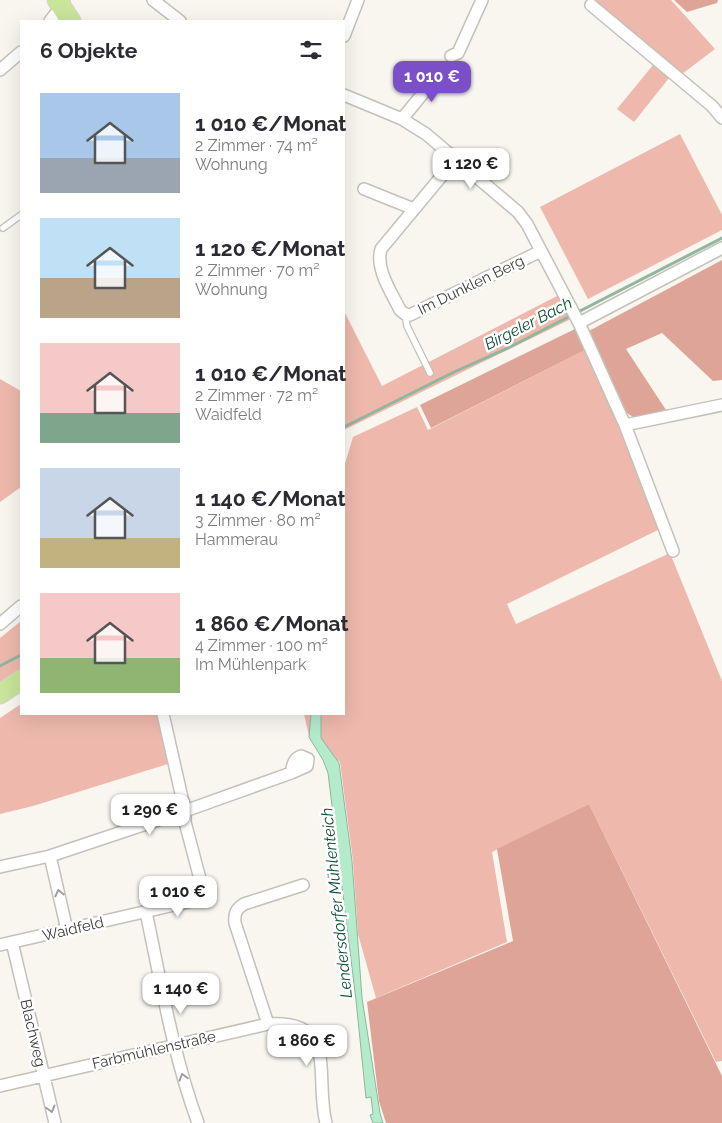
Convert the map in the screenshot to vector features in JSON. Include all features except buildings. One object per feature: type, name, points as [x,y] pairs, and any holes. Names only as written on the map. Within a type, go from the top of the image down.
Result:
[{"type":"main road","points":[[0,694],[20,681]]},
{"type":"street","points":[[152,0],[179,20]]},
{"type":"street","points":[[345,33],[358,0]]},
{"type":"street","points":[[451,56],[458,53],[482,0]]},
{"type":"street","points":[[591,4],[712,106],[722,118]]},
{"type":"street","points":[[51,20],[64,7]]},
{"type":"street","points":[[0,70],[20,53]]},
{"type":"street","points":[[402,119],[442,70]]},
{"type":"street","name":"Im Dunklen Berg","points":[[345,95],[402,119],[426,134],[518,212],[576,316],[624,425],[673,551]]},
{"type":"street","name":"Im Dunklen Berg","points":[[455,160],[414,208],[379,254],[381,268],[400,310],[410,315],[541,251]]},
{"type":"street","points":[[364,188],[414,208]]},
{"type":"street","points":[[576,316],[722,248]]},
{"type":"street","points":[[624,425],[722,405]]},
{"type":"street","points":[[0,624],[20,607]]},
{"type":"street","points":[[163,715],[185,811]]},
{"type":"street","points":[[0,867],[50,856],[292,773]]},
{"type":"street","name":"Waidfeld","points":[[0,945],[205,898],[185,822],[185,811]]},
{"type":"street","points":[[50,856],[67,930]]},
{"type":"street","points":[[268,1024],[235,923],[235,913],[244,904],[304,885]]},
{"type":"street","points":[[146,912],[175,1046],[189,1099],[198,1123]]},
{"type":"street","name":"Blachweg","points":[[12,942],[55,1123]]},
{"type":"street","name":"Farbmühlenstraße","points":[[0,1086],[268,1024],[280,1023],[303,1028],[318,1044],[321,1091],[326,1123]]},
{"type":"lane","points":[[3,228],[20,216]]},
{"type":"lane","points":[[405,314],[407,326],[430,373]]},
{"type":"shaded area","points":[[597,0],[671,0],[715,49],[682,74],[594,4]]},
{"type":"shaded area","points":[[674,0],[718,0],[717,3],[687,12]]},
{"type":"shaded area","points":[[653,65],[669,78],[634,122],[617,109]]},
{"type":"shaded area","points":[[680,134],[722,215],[722,230],[588,299],[540,207]]},
{"type":"shaded area","points":[[722,260],[722,380],[713,381],[662,333],[626,349],[666,410],[633,417],[624,411],[587,332]]},
{"type":"shaded area","points":[[559,295],[571,319],[345,430],[345,313],[382,386]]},
{"type":"shaded area","points":[[577,328],[587,349],[431,428],[420,405]]},
{"type":"shaded area","points":[[587,349],[660,529],[507,604],[516,624],[670,553],[722,681],[722,1061],[716,1062],[589,804],[492,852],[507,942],[376,998],[358,934],[353,861],[340,762],[310,740],[304,715],[345,715],[345,464],[353,437],[417,407],[428,430]]},
{"type":"shaded area","points":[[0,379],[20,390],[20,488],[0,502]]},
{"type":"shaded area","points":[[20,622],[20,670],[0,683],[0,638]]},
{"type":"shaded area","points":[[20,705],[20,715],[161,715],[171,763],[33,806],[0,814],[0,718]]},
{"type":"shaded area","points":[[311,715],[321,715],[321,738],[339,763],[352,861],[362,998],[383,1123],[373,1123],[370,1115],[373,1114],[371,1097],[366,1098],[328,773],[323,760],[309,737]]},
{"type":"shaded area","points":[[589,804],[722,1076],[722,1123],[386,1123],[379,1101],[367,1002],[513,941],[497,849]]},
{"type":"waterway","name":"Birgeler Bach","points":[[345,426],[454,372],[510,347],[722,238]]},
{"type":"waterway","name":"Birgeler Bach","points":[[0,666],[20,656]]},
{"type":"water label","name":"Lendersdorfer Mühlenteich","points":[[336,903]]}]
